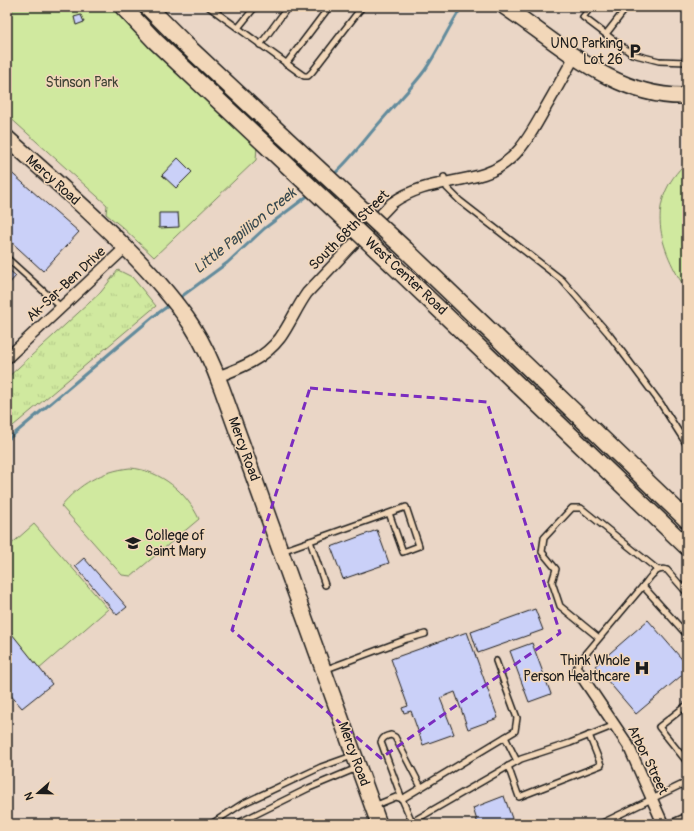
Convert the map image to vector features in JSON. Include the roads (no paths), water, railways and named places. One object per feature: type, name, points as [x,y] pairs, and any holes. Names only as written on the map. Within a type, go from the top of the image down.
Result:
[{"type":"main road","name":"West Center Road","points":[[123,7],[155,41],[392,264],[687,547]]},
{"type":"main road","name":"West Center Road","points":[[148,7],[185,44],[406,250],[687,520]]},
{"type":"main road","points":[[505,7],[575,56],[609,77],[637,90],[661,95],[687,96]]},
{"type":"main road","name":"Mercy Road","points":[[7,138],[126,247],[171,296],[198,335],[218,377],[379,824]]},
{"type":"street","name":"South 68th Street","points":[[218,377],[251,363],[271,348],[283,334],[299,305],[314,285],[392,204],[413,191],[445,180],[487,173],[505,163],[516,154],[529,138],[575,56]]},
{"type":"street","name":"Ak-Sar-Ben Drive","points":[[7,358],[126,247]]},
{"type":"street","name":"Arbor Street","points":[[578,671],[628,745],[663,824]]},
{"type":"lane","points":[[211,7],[260,45],[304,76],[308,76],[312,72],[362,7]]},
{"type":"lane","points":[[238,28],[255,7]]},
{"type":"lane","points":[[260,45],[288,7]]},
{"type":"lane","points":[[286,64],[329,7]]},
{"type":"lane","points":[[591,7],[583,17],[632,54],[659,61],[687,62]]},
{"type":"lane","points":[[606,34],[627,7]]},
{"type":"lane","points":[[445,180],[447,188],[460,201],[562,280],[608,333],[661,404],[687,445]]},
{"type":"lane","points":[[7,258],[62,308]]},
{"type":"lane","points":[[281,551],[406,507],[419,546],[403,552],[389,513]]},
{"type":"lane","points":[[599,638],[560,606],[552,582],[556,569],[542,552],[544,538],[572,508],[582,508],[658,570]]},
{"type":"lane","points":[[310,541],[325,585]]},
{"type":"lane","points":[[578,671],[577,666],[580,661],[658,570],[667,570],[687,593]]},
{"type":"lane","points":[[643,586],[687,635]]},
{"type":"lane","points":[[324,670],[407,639],[425,634]]},
{"type":"lane","points":[[402,799],[515,731],[517,718],[496,661]]},
{"type":"lane","points":[[687,705],[659,728],[687,762]]},
{"type":"lane","points":[[421,787],[395,737],[391,735],[386,736],[381,742],[402,799],[413,823],[517,761],[615,725]]},
{"type":"lane","points":[[508,766],[519,797],[601,765],[589,735]]},
{"type":"lane","points":[[505,737],[517,761]]},
{"type":"lane","points":[[211,824],[242,804],[321,767],[357,761]]},
{"type":"lane","points":[[236,824],[309,788],[357,761]]},
{"type":"lane","points":[[600,824],[687,782]]},
{"type":"lane","points":[[373,806],[396,797],[402,799]]},
{"type":"lane","points":[[669,824],[687,816]]},
{"type":"waterway","name":"Little Papillion Creek","points":[[333,175],[352,156],[420,77],[462,7]]},
{"type":"waterway","name":"Little Papillion Creek","points":[[178,299],[227,263],[265,228],[310,194]]},
{"type":"waterway","name":"Little Papillion Creek","points":[[7,440],[154,316],[171,304]]},
{"type":"place","name":"UNO Parking Lot 26","points":[[635,51]]},
{"type":"place","name":"College of Saint Mary","points":[[133,543]]},
{"type":"place","name":"Think Whole Person Healthcare","points":[[642,668]]},
{"type":"park label","name":"Stinson Park","points":[[82,82]]}]
